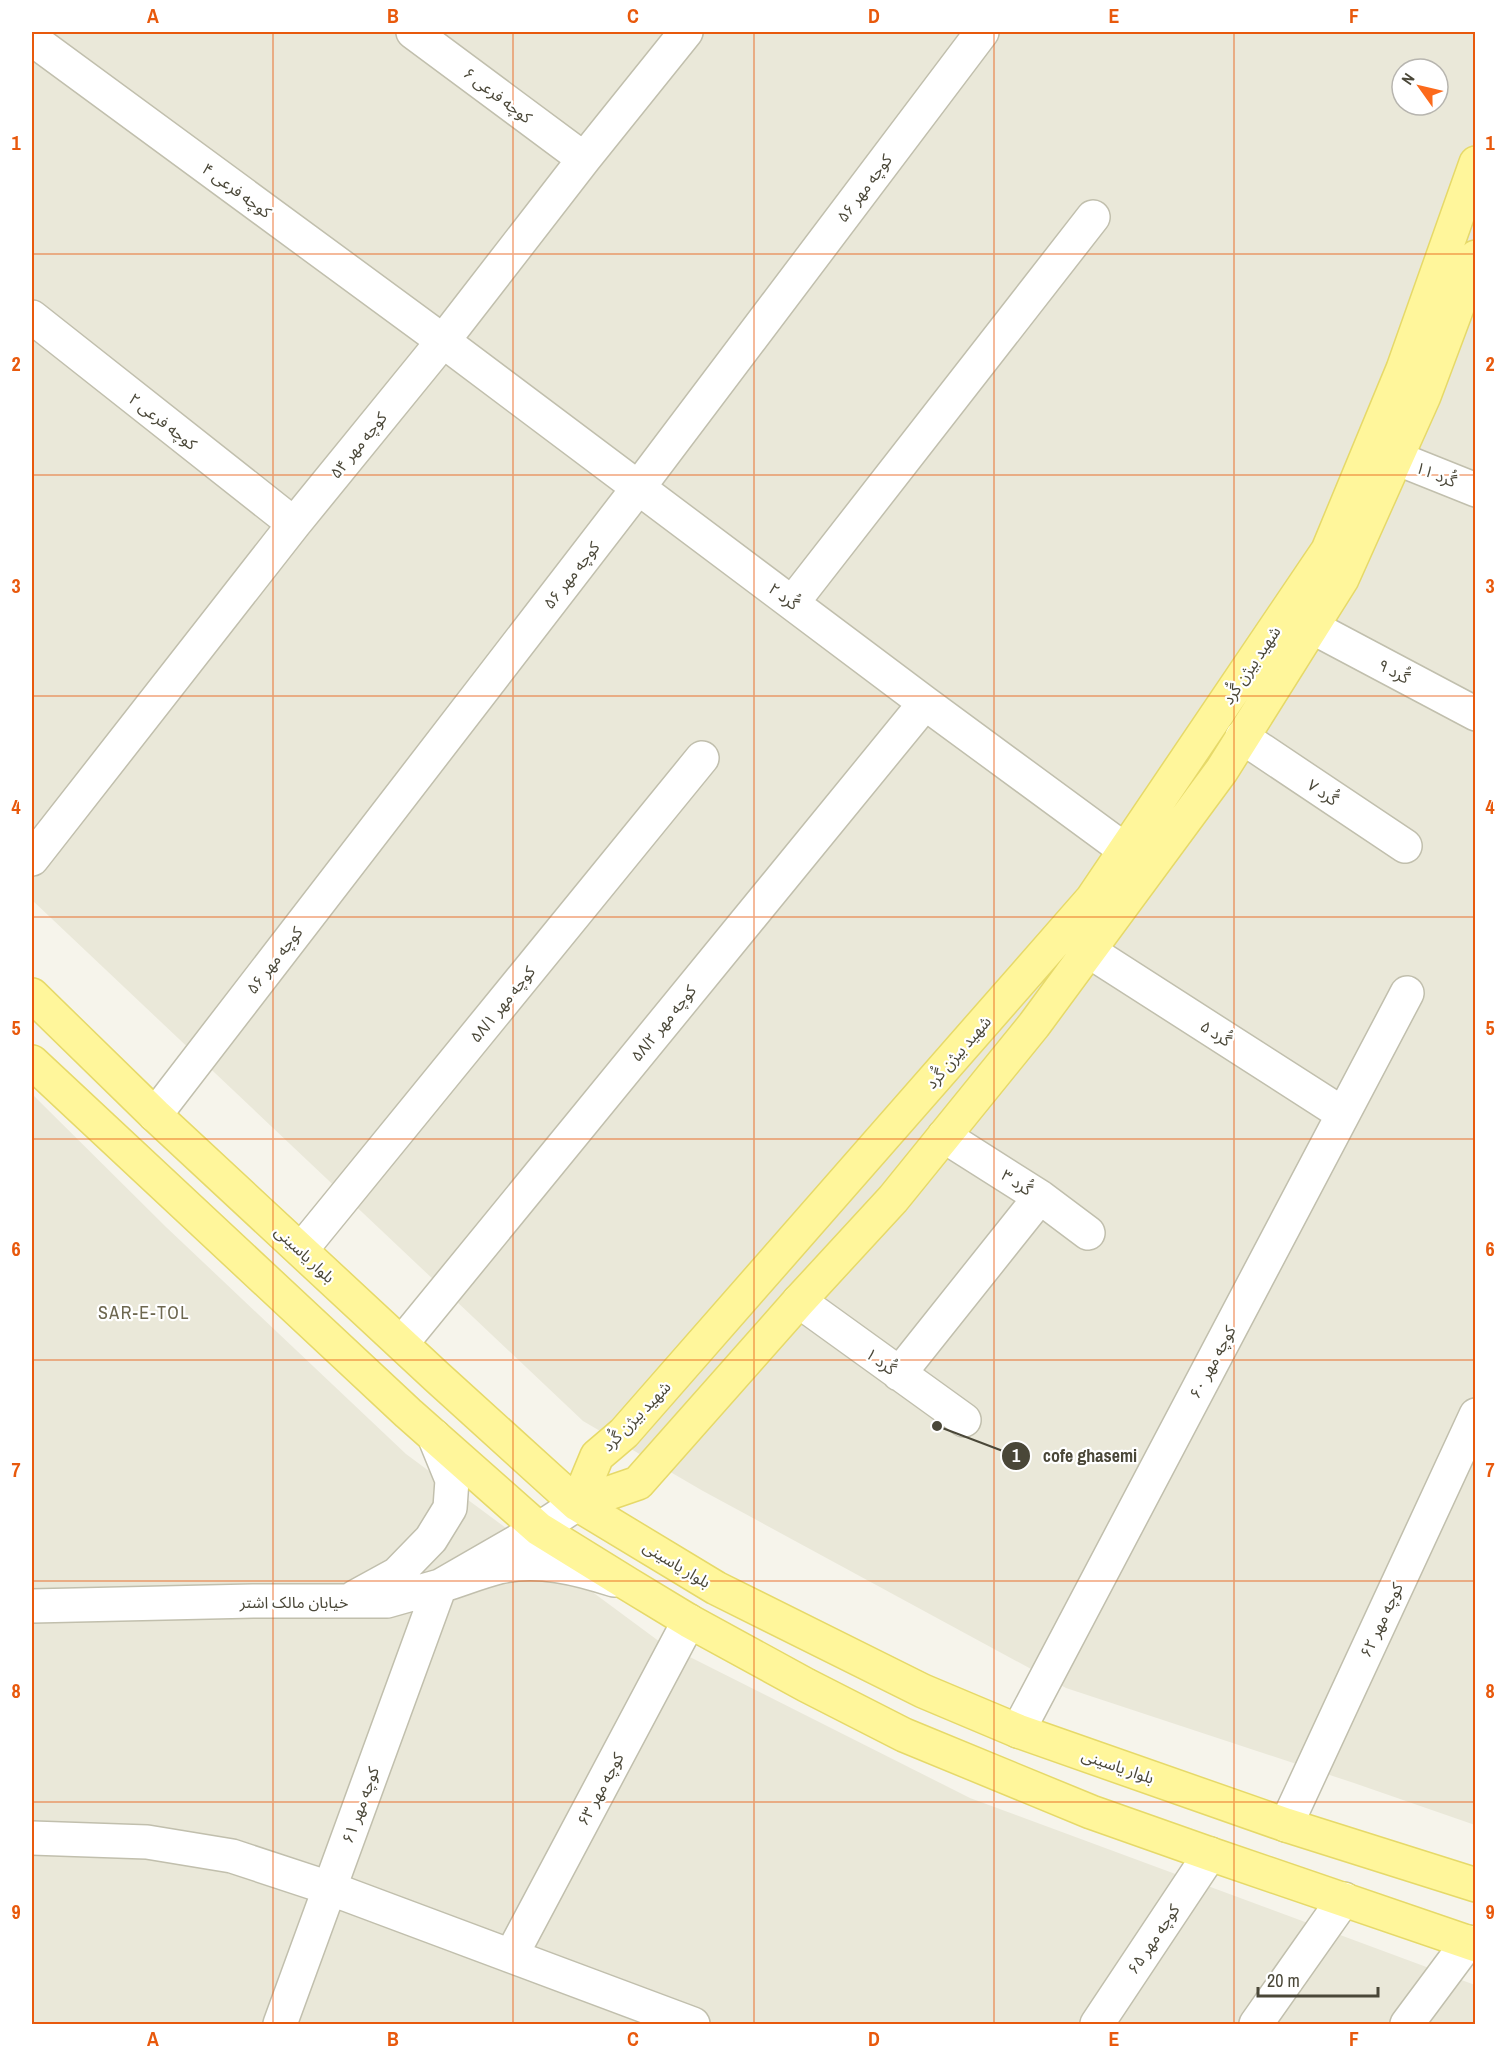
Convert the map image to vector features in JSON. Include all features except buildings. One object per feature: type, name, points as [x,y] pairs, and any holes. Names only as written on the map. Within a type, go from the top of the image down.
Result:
[{"type":"main road","name":"شهید بیژن گُرد","points":[[578,1504],[597,1456],[624,1433],[1084,908],[1328,550],[1403,369],[1476,163]]},
{"type":"main road","name":"شهید بیژن گُرد","points":[[578,1504],[638,1483],[893,1199],[1034,1025],[1215,780],[1342,579],[1424,396],[1472,277]]},
{"type":"main road","name":"بلوار یاسینی","points":[[32,995],[154,1115],[578,1504],[716,1588],[923,1691],[1018,1731],[1286,1825],[1476,1885]]},
{"type":"main road","points":[[32,1062],[434,1436],[539,1529],[689,1622],[904,1735],[1091,1812],[1472,1943]]},
{"type":"street","name":"کوچه فرعی ۶","points":[[413,32],[584,159]]},
{"type":"street","name":"کوچه مهر ۵۴","points":[[32,859],[294,524],[444,341],[584,159],[686,32]]},
{"type":"street","name":"کوچه مهر ۵۶","points":[[154,1115],[638,488],[982,32]]},
{"type":"street","name":"کوچه فرعی ۴","points":[[32,39],[444,341]]},
{"type":"street","points":[[793,602],[1093,217]]},
{"type":"street","name":"کوچه فرعی ۲","points":[[32,317],[294,524]]},
{"type":"street","name":"گُرد ۲","points":[[444,341],[925,703],[1125,850]]},
{"type":"street","name":"گُرد ۱۱","points":[[1396,458],[1476,490]]},
{"type":"street","name":"گُرد ۹","points":[[1312,627],[1476,714]]},
{"type":"street","name":"کوچه مهر ۵۸/۲","points":[[402,1343],[925,703]]},
{"type":"street","name":"گُرد ۷","points":[[1242,737],[1405,846]]},
{"type":"street","name":"کوچه مهر ۵۸/۱","points":[[301,1250],[702,758]]},
{"type":"street","name":"گُرد ۵","points":[[1089,951],[1342,1114]]},
{"type":"street","name":"کوچه مهر ۶۰","points":[[1018,1731],[1407,993]]},
{"type":"street","name":"گُرد ۳","points":[[944,1136],[1040,1197],[1088,1233]]},
{"type":"street","points":[[899,1374],[1040,1197]]},
{"type":"street","name":"گُرد ۱","points":[[799,1301],[964,1420]]},
{"type":"street","name":"کوچه مهر ۶۲","points":[[1286,1825],[1476,1415]]},
{"type":"street","points":[[346,1602],[397,1574],[431,1539],[450,1508],[452,1480],[434,1436]]},
{"type":"street","name":"خیابان مالک اشتر","points":[[32,1606],[253,1601],[387,1601],[440,1586],[578,1504]]},
{"type":"street","points":[[440,1586],[500,1567],[528,1563],[556,1565],[585,1571],[628,1584]]},
{"type":"street","name":"کوچه مهر ۶۱","points":[[280,2025],[440,1586]]},
{"type":"street","name":"کوچه مهر ۶۳","points":[[511,1956],[689,1622]]},
{"type":"street","points":[[32,1838],[147,1842],[232,1856],[329,1888],[693,2025]]},
{"type":"street","name":"کوچه مهر ۶۵","points":[[1097,2025],[1210,1854]]},
{"type":"street","points":[[1257,2025],[1344,1899]]},
{"type":"street","points":[[1407,2025],[1472,1943]]},
{"type":"shaded area","points":[[32,32],[1475,32],[1475,1825],[1066,1688],[703,1491],[583,1421],[32,900]]},
{"type":"shaded area","points":[[32,1094],[166,1227],[406,1454],[660,1642],[970,1798],[1475,1985],[1475,2024],[32,2024]]},
{"type":"place","name":"cofe ghasemi","points":[[937,1426]]},
{"type":"district","name":"SAR-E-TOL","points":[[144,1312]]}]
